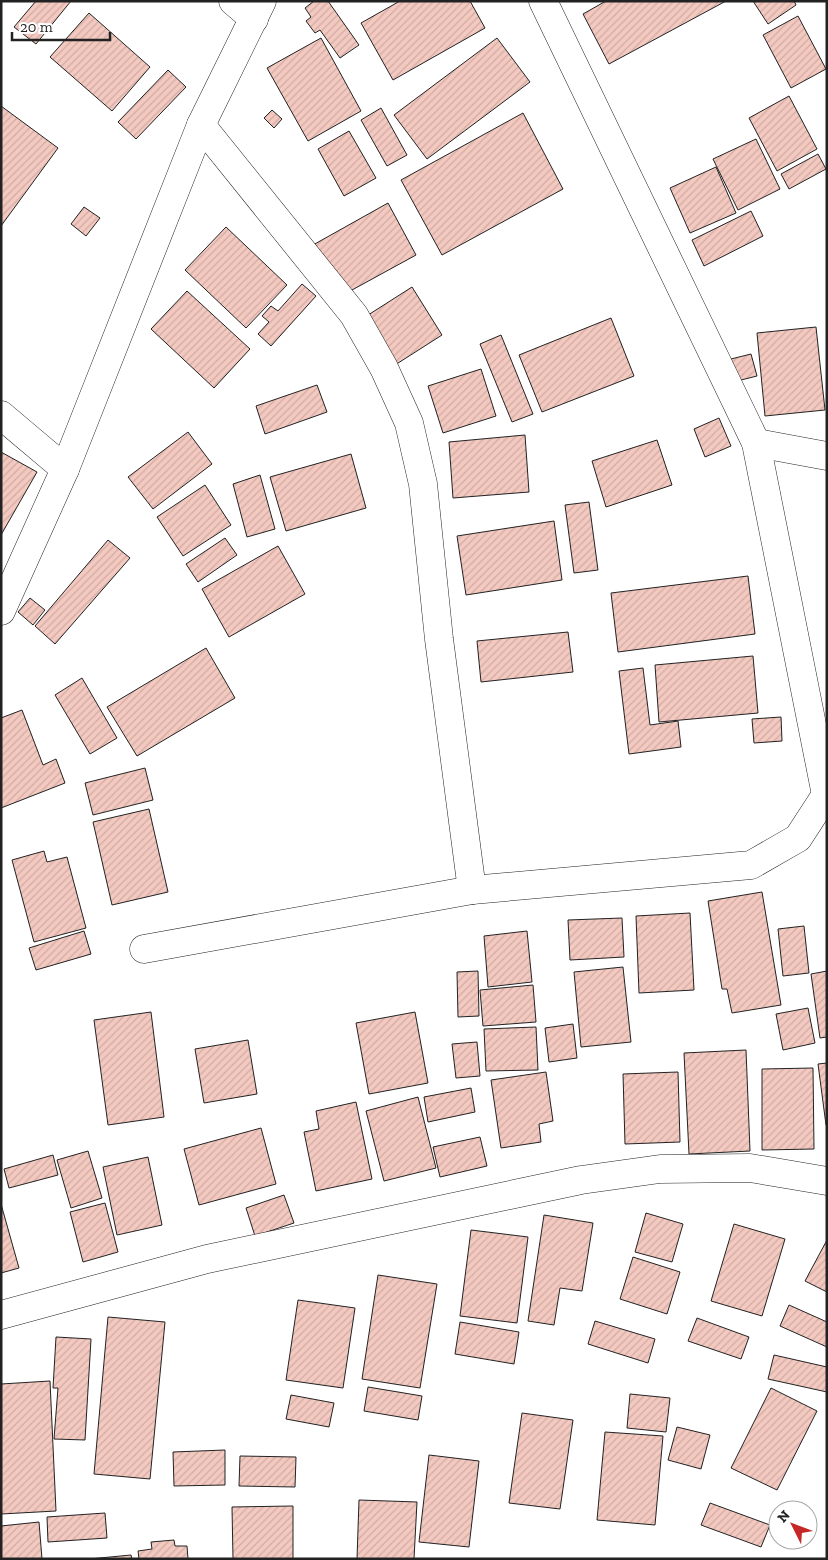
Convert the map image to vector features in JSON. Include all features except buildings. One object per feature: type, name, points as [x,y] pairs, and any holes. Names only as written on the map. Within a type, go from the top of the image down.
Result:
[{"type":"street","points":[[1,611],[65,469],[201,125],[258,10],[233,1]]},
{"type":"street","points":[[144,949],[472,890],[751,865],[798,838],[826,796],[756,443],[543,1]]},
{"type":"street","points":[[201,125],[354,315],[384,368],[409,423],[423,484],[439,639],[472,890]]},
{"type":"street","points":[[1,415],[65,469]]},
{"type":"street","points":[[756,443],[827,456]]},
{"type":"street","points":[[1,1315],[207,1259],[581,1180],[660,1169],[750,1168],[827,1181]]}]
